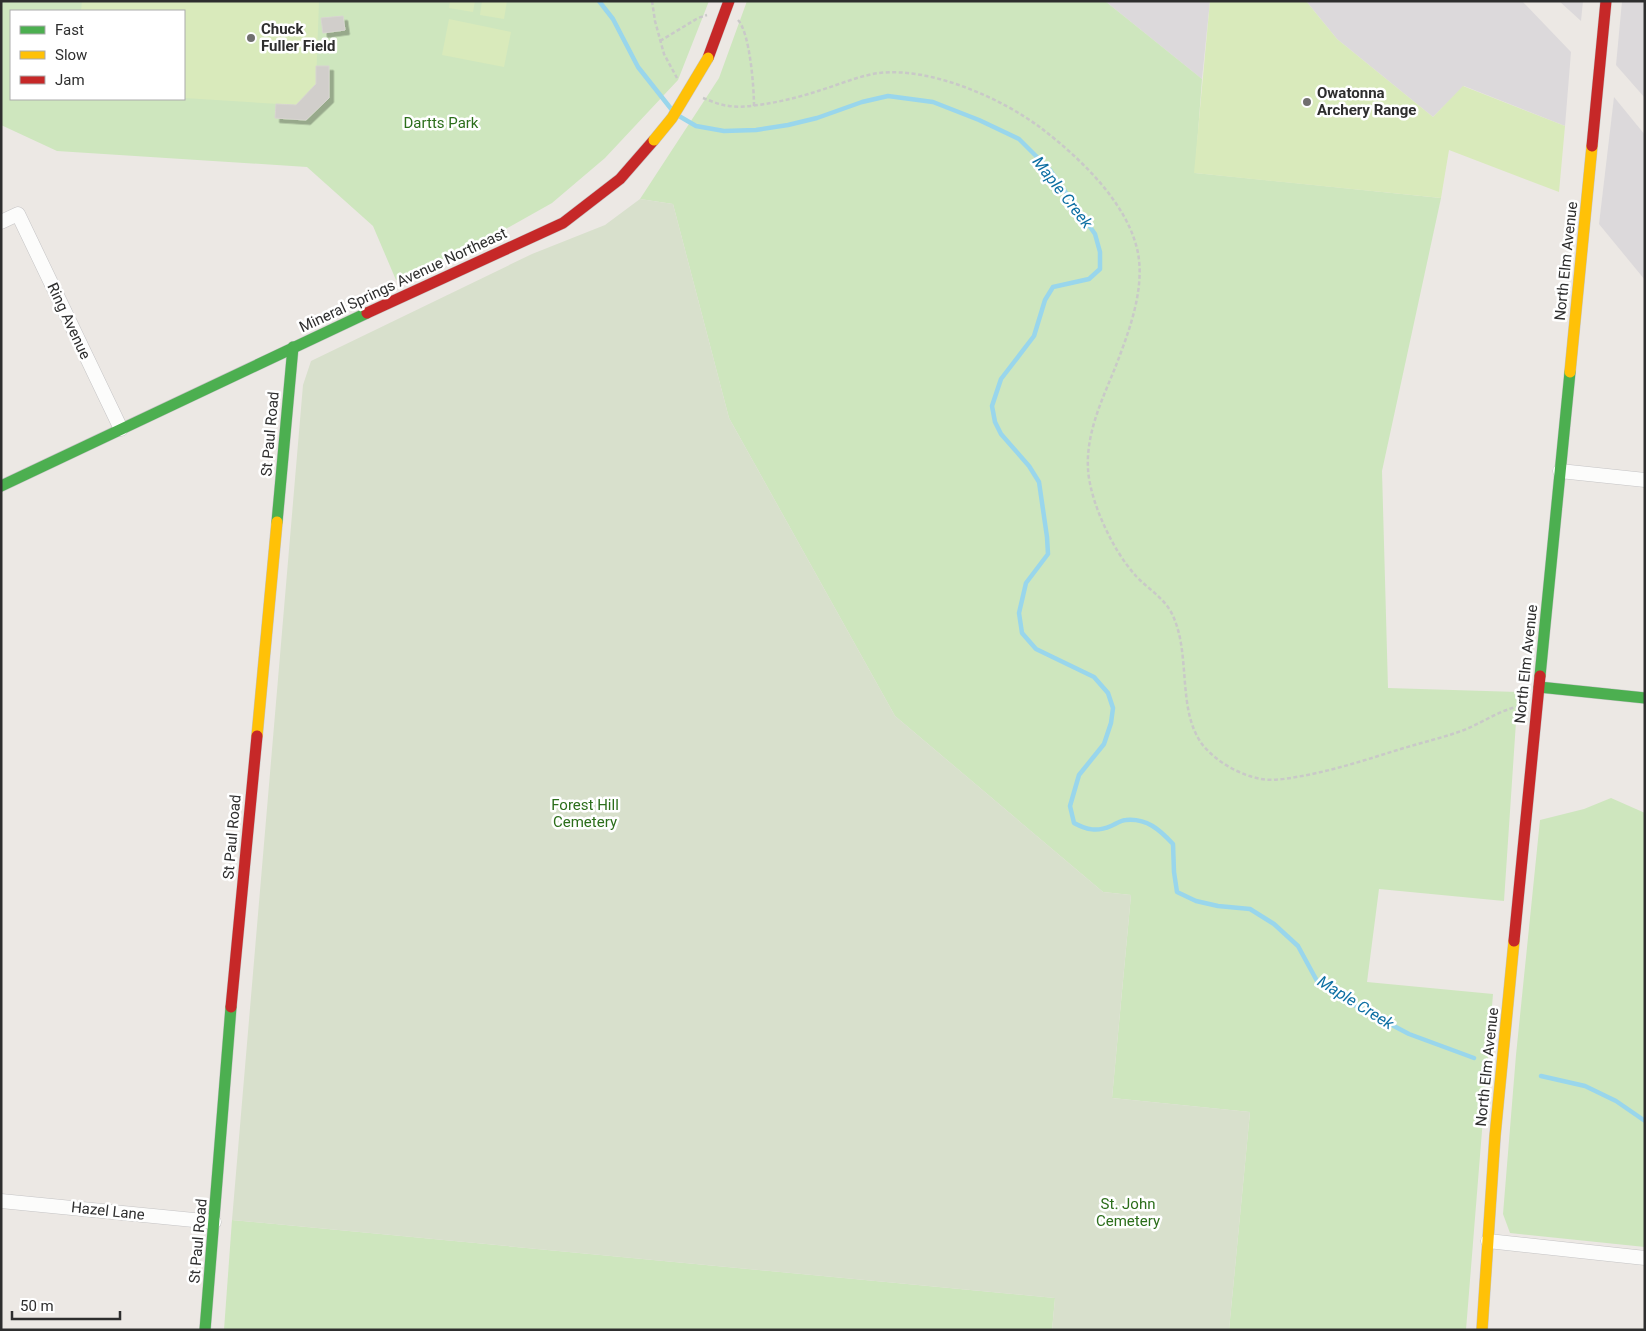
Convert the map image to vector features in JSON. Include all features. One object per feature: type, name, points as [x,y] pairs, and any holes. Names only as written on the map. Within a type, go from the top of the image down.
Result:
[{"type":"street","name":"North Elm Avenue","points":[[1482,1330],[1495,1136],[1606,1]]},
{"type":"street","name":"Mineral Springs Avenue Northeast","points":[[1,486],[293,347],[563,223],[620,179],[672,118],[708,58],[727,6]]},
{"type":"street","name":"Ring Avenue","points":[[1,222],[18,214],[120,429]]},
{"type":"street","name":"St Paul Road","points":[[205,1330],[232,1000],[293,347]]},
{"type":"street","points":[[1560,471],[1645,480]]},
{"type":"street","points":[[1539,687],[1645,698]]},
{"type":"street","name":"Hazel Lane","points":[[1,1200],[214,1222]]},
{"type":"street","points":[[1488,1241],[1645,1258]]},
{"type":"path","points":[[652,1],[660,41],[698,18],[727,6],[740,22],[746,37],[754,87],[754,106],[789,99],[879,73],[906,73],[927,76],[964,87],[1008,106],[1039,127],[1066,149],[1115,201],[1129,225],[1138,253],[1137,293],[1131,321],[1100,403],[1092,430],[1088,450],[1088,471],[1094,496],[1106,530],[1121,558],[1137,577],[1169,607],[1176,620],[1184,662],[1185,689],[1194,730],[1203,746],[1217,759],[1234,770],[1265,780],[1300,776],[1343,766],[1464,730],[1520,705],[1537,706]]},
{"type":"shaded area","points":[[1105,1],[1210,1],[1202,79]]},
{"type":"shaded area","points":[[1306,1],[1522,1],[1571,52],[1565,126],[1464,86],[1433,117],[1337,39]]},
{"type":"shaded area","points":[[1559,1],[1583,1],[1581,21]]},
{"type":"shaded area","points":[[1622,1],[1645,1],[1645,98],[1616,65]]},
{"type":"shaded area","points":[[1614,97],[1645,135],[1645,280],[1599,224]]},
{"type":"green space","name":"Dartts Park","points":[[1,1],[709,1],[678,80],[605,158],[552,203],[495,235],[396,280],[373,226],[307,167],[57,151],[1,125]]},
{"type":"green space","name":"Chuck Fuller Field","points":[[82,1],[319,1],[316,84],[296,105],[185,98],[185,10],[81,10]]},
{"type":"green space","points":[[450,1],[475,1],[473,12],[449,8]]},
{"type":"green space","points":[[482,1],[507,1],[504,19],[480,15]]},
{"type":"green space","points":[[747,1],[1105,1],[1202,79],[1195,173],[1441,198],[1382,471],[1388,688],[1518,692],[1504,901],[1379,889],[1367,982],[1493,994],[1466,1330],[1229,1330],[1250,1112],[1112,1098],[1131,895],[1103,892],[895,716],[729,418],[673,204],[640,199],[719,78]]},
{"type":"green space","name":"Owatonna Archery Range","points":[[1210,1],[1306,1],[1337,39],[1433,117],[1463,86],[1565,126],[1559,192],[1449,150],[1441,198],[1194,173]]},
{"type":"green space","points":[[449,19],[511,32],[504,67],[442,55]]},
{"type":"green space","name":"Forest Hill Cemetery","points":[[640,199],[673,204],[729,418],[895,716],[1103,892],[1131,895],[1112,1098],[1250,1112],[1229,1330],[1052,1330],[1055,1298],[232,1220],[303,385],[311,361],[532,254],[605,225]]},
{"type":"green space","points":[[1611,798],[1645,813],[1645,1247],[1510,1233],[1503,1214],[1516,1055],[1540,820],[1584,809]]},
{"type":"green space","points":[[232,1220],[1055,1298],[1052,1330],[224,1330]]},
{"type":"building","points":[[343,16],[345,30],[323,33],[321,18]]},
{"type":"building","points":[[316,66],[329,66],[329,98],[306,120],[275,118],[276,104],[296,105],[316,84]]},
{"type":"waterway","name":"Maple Creek","points":[[599,1],[613,19],[638,67],[672,110]]},
{"type":"waterway","name":"Maple Creek","points":[[679,116],[696,126],[724,131],[756,130],[817,118],[862,102],[888,96],[933,102],[979,120],[1019,139],[1050,170],[1095,234],[1100,252],[1100,269],[1089,279],[1053,287],[1045,300],[1034,336],[1001,379],[992,406],[995,422],[1001,434],[1029,466],[1039,482],[1047,537],[1048,554],[1026,583],[1019,613],[1022,633],[1036,649],[1094,677],[1108,693],[1113,708],[1111,723],[1104,744],[1079,775],[1070,806],[1074,823],[1092,829],[1106,828],[1126,820],[1147,823],[1173,844],[1177,892],[1196,901],[1218,906],[1250,909],[1274,924],[1298,946],[1317,981],[1354,1005],[1409,1034],[1474,1058]]},
{"type":"waterway","name":"Maple Creek","points":[[1541,1076],[1585,1086],[1616,1101],[1645,1121]]},
{"type":"traffic: fast","points":[[1,486],[367,313]]},
{"type":"traffic: fast","points":[[277,522],[293,347]]},
{"type":"traffic: fast","points":[[1540,676],[1570,372]]},
{"type":"traffic: fast","points":[[1539,687],[1645,698]]},
{"type":"traffic: fast","points":[[205,1330],[231,1007]]},
{"type":"traffic: slow","points":[[654,140],[672,118],[708,58]]},
{"type":"traffic: slow","points":[[1570,372],[1592,146]]},
{"type":"traffic: slow","points":[[257,736],[277,522]]},
{"type":"traffic: slow","points":[[1482,1330],[1495,1136],[1514,941]]},
{"type":"traffic: jam","points":[[708,58],[729,1]]},
{"type":"traffic: jam","points":[[1592,146],[1606,1]]},
{"type":"traffic: jam","points":[[367,313],[563,223],[620,179],[654,140]]},
{"type":"traffic: jam","points":[[1514,941],[1540,676]]},
{"type":"traffic: jam","points":[[231,1007],[257,736]]},
{"type":"place","name":"Chuck Fuller Field","points":[[251,38]]},
{"type":"place","name":"Owatonna Archery Range","points":[[1307,102]]},
{"type":"park label","name":"St. John Cemetery","points":[[1128,1212]]}]
